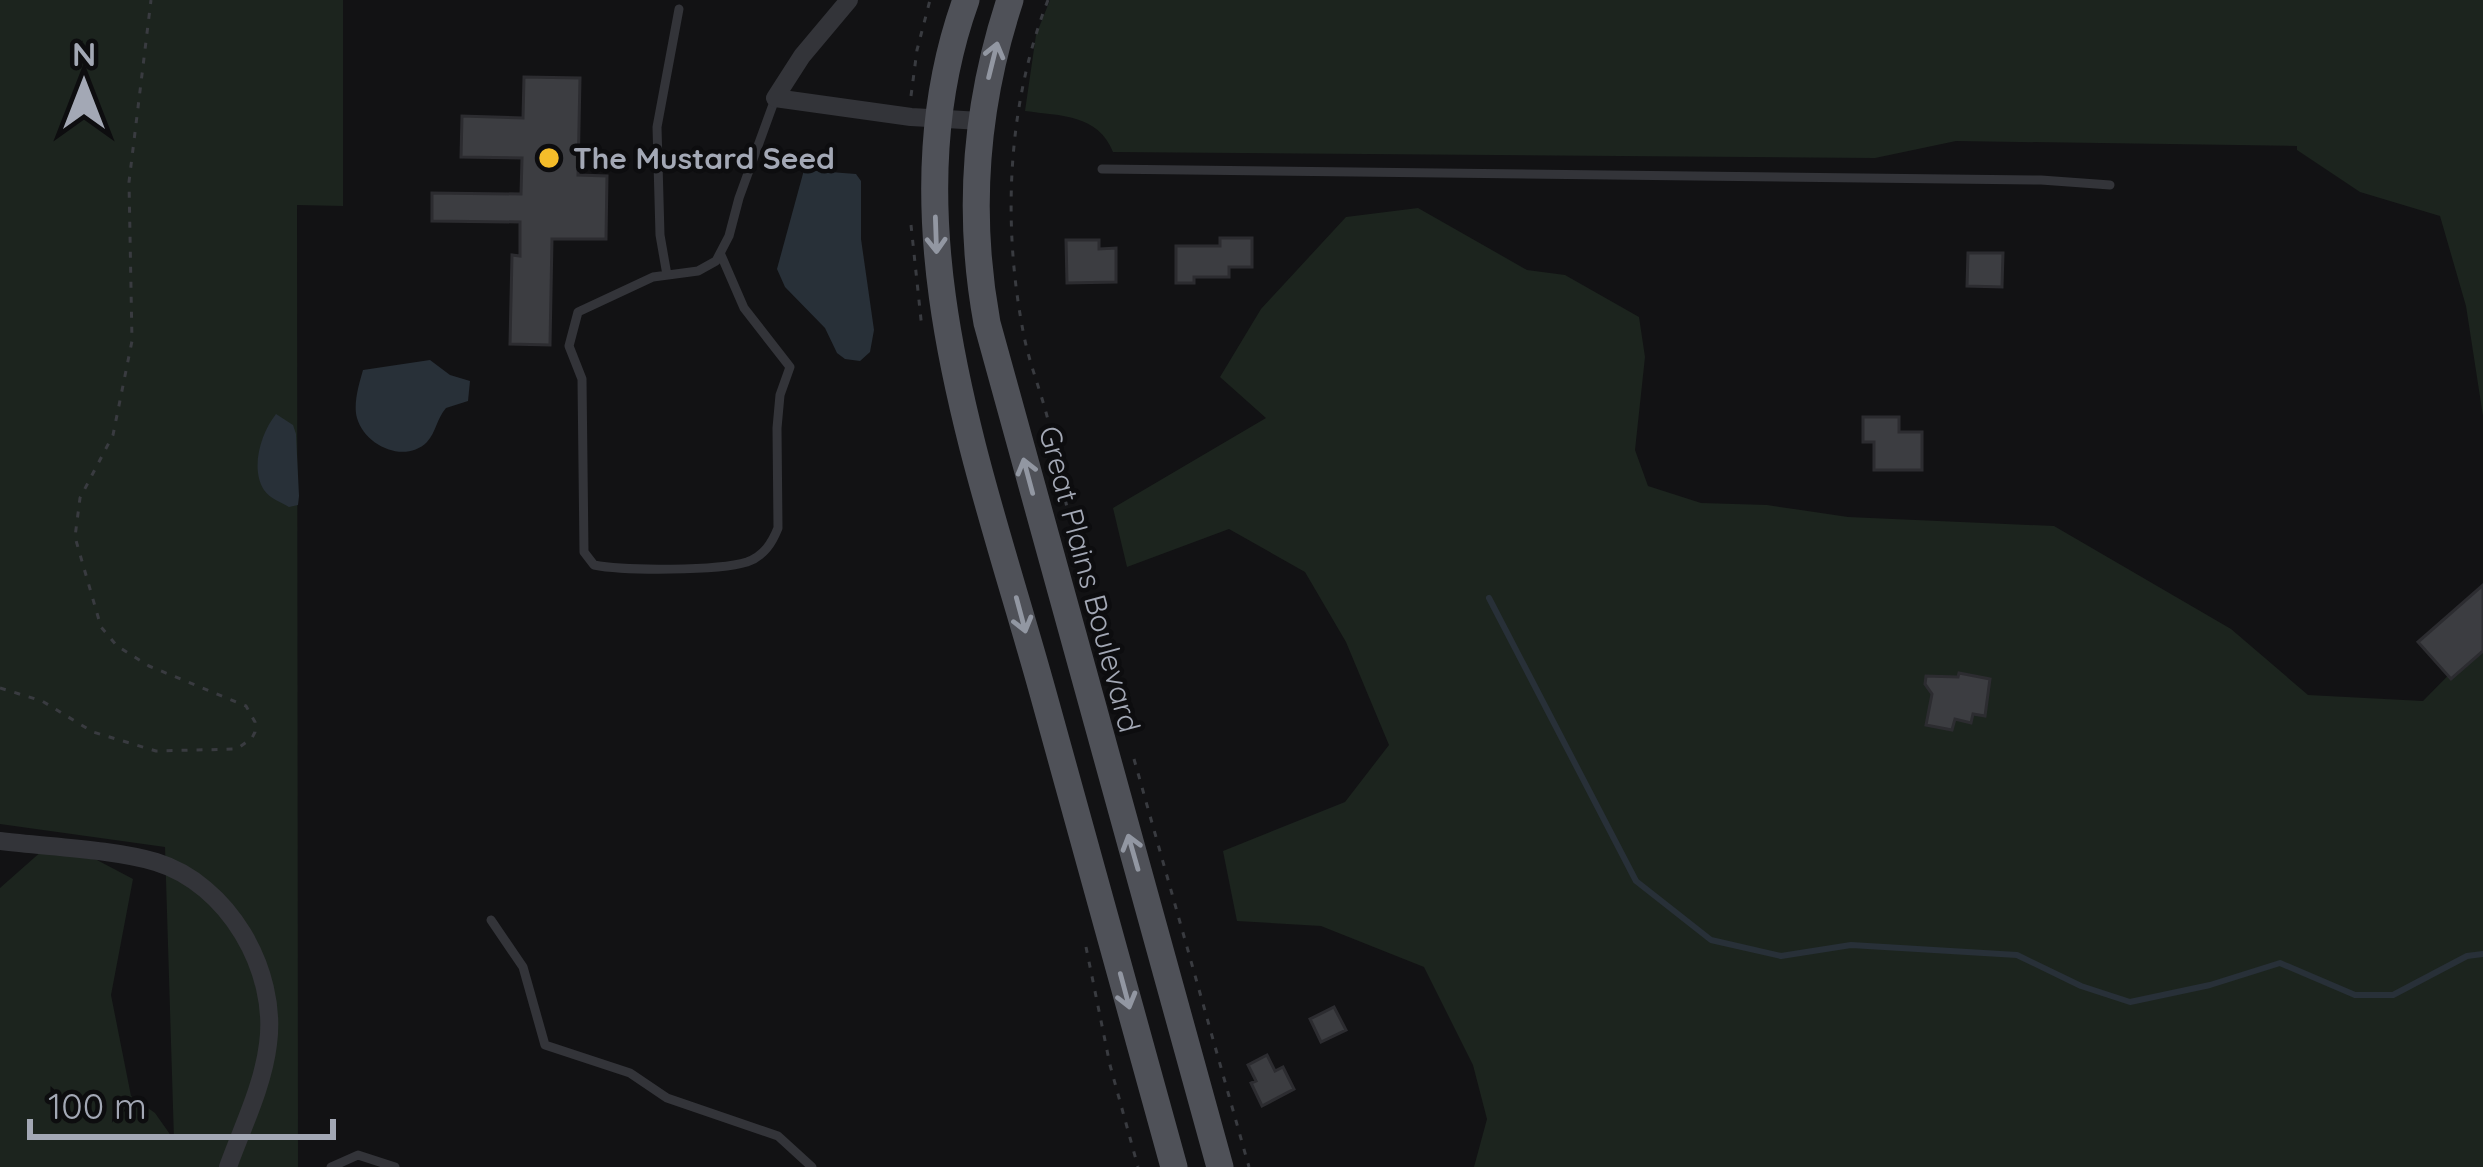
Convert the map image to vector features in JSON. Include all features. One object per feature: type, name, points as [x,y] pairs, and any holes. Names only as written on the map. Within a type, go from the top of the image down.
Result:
[{"type":"main road","points":[[966,0],[937,118],[935,243],[955,364],[1174,1167]]},
{"type":"main road","name":"Great Plains Boulevard","points":[[1010,0],[993,58],[976,172],[982,293],[993,351],[1220,1167]]},
{"type":"street","points":[[849,0],[802,56],[775,98],[981,121]]},
{"type":"street","points":[[0,842],[155,862],[222,901],[252,952],[267,1002],[268,1023],[268,1044],[256,1089],[228,1167]]},
{"type":"lane","points":[[667,275],[660,235],[656,127],[679,9]]},
{"type":"lane","points":[[721,255],[744,308],[790,367],[778,412],[778,528],[772,543],[748,562],[594,565],[584,552],[582,380],[569,346],[573,322],[578,312],[653,277],[698,271],[721,255],[775,98]]},
{"type":"lane","points":[[1102,169],[2041,180],[2110,185]]},
{"type":"lane","points":[[491,920],[523,968],[544,1046],[630,1072],[667,1099],[778,1136],[812,1167]]},
{"type":"lane","points":[[331,1167],[358,1155],[395,1167]]},
{"type":"path","points":[[0,688],[42,701],[93,732],[156,751],[237,749],[255,731],[246,706],[149,666],[117,646],[101,627],[75,537],[80,498],[113,436],[132,341],[129,182],[152,0]]},
{"type":"path","points":[[1048,0],[1023,76],[1011,194],[1022,325],[1074,542]]},
{"type":"path","points":[[1132,753],[1249,1167]]},
{"type":"shaded area","points":[[0,0],[343,0],[343,206],[297,205],[298,1167],[0,1167],[0,888],[43,850],[97,860],[133,879],[111,995],[131,1096],[155,1113],[174,1140],[165,847],[0,824]]},
{"type":"shaded area","points":[[1050,0],[2483,0],[2483,416],[2466,306],[2440,216],[2360,192],[2297,146],[1956,141],[1875,158],[1113,152],[1088,124],[1025,111],[1036,35]]},
{"type":"shaded area","points":[[804,170],[856,174],[861,181],[861,239],[874,330],[870,352],[860,361],[837,353],[825,328],[785,287],[777,269]]},
{"type":"shaded area","points":[[1418,208],[1527,270],[1565,275],[1639,317],[1645,357],[1635,450],[1648,486],[1701,503],[1767,505],[1848,517],[2054,526],[2231,629],[2308,695],[2423,701],[2483,640],[2483,1167],[1474,1167],[1487,1119],[1473,1065],[1424,967],[1321,926],[1237,921],[1223,851],[1345,802],[1389,745],[1346,642],[1305,572],[1229,529],[1127,567],[1113,508],[1266,418],[1220,377],[1261,309],[1346,217]]},
{"type":"shaded area","points":[[430,360],[450,375],[470,381],[468,401],[446,408],[430,438],[418,448],[397,451],[377,444],[361,428],[356,412],[363,370]]},
{"type":"shaded area","points":[[276,414],[293,425],[296,434],[299,496],[298,505],[289,507],[266,493],[258,472],[262,441]]},
{"type":"building","name":"The Mustard Seed","points":[[524,77],[580,78],[578,175],[607,176],[606,239],[552,239],[550,345],[510,344],[512,255],[520,256],[520,222],[432,221],[432,193],[521,194],[522,158],[461,157],[462,116],[523,118]]},
{"type":"building","points":[[1220,238],[1252,238],[1252,267],[1229,267],[1229,277],[1194,277],[1194,283],[1176,283],[1176,246],[1220,246]]},
{"type":"building","points":[[1066,240],[1099,240],[1099,249],[1116,248],[1116,282],[1067,283]]},
{"type":"building","points":[[1968,253],[2003,253],[2002,287],[1967,286]]},
{"type":"building","points":[[1863,417],[1899,417],[1899,432],[1922,432],[1922,470],[1874,470],[1874,442],[1863,442]]},
{"type":"building","points":[[2483,585],[2483,651],[2451,679],[2418,642]]},
{"type":"building","points":[[1959,673],[1990,679],[1985,716],[1973,714],[1971,723],[1955,719],[1952,730],[1926,725],[1932,694],[1926,676],[1958,677]]},
{"type":"building","points":[[1334,1007],[1346,1030],[1321,1042],[1310,1019]]},
{"type":"building","points":[[1267,1055],[1275,1071],[1283,1067],[1294,1089],[1262,1106],[1248,1065]]},
{"type":"waterway","points":[[1489,598],[1636,881],[1711,940],[1781,956],[1851,945],[2017,955],[2081,986],[2130,1002],[2210,985],[2280,963],[2355,995],[2393,995],[2467,956],[2483,954]]},
{"type":"place","name":"The Mustard Seed","points":[[549,158]]}]
